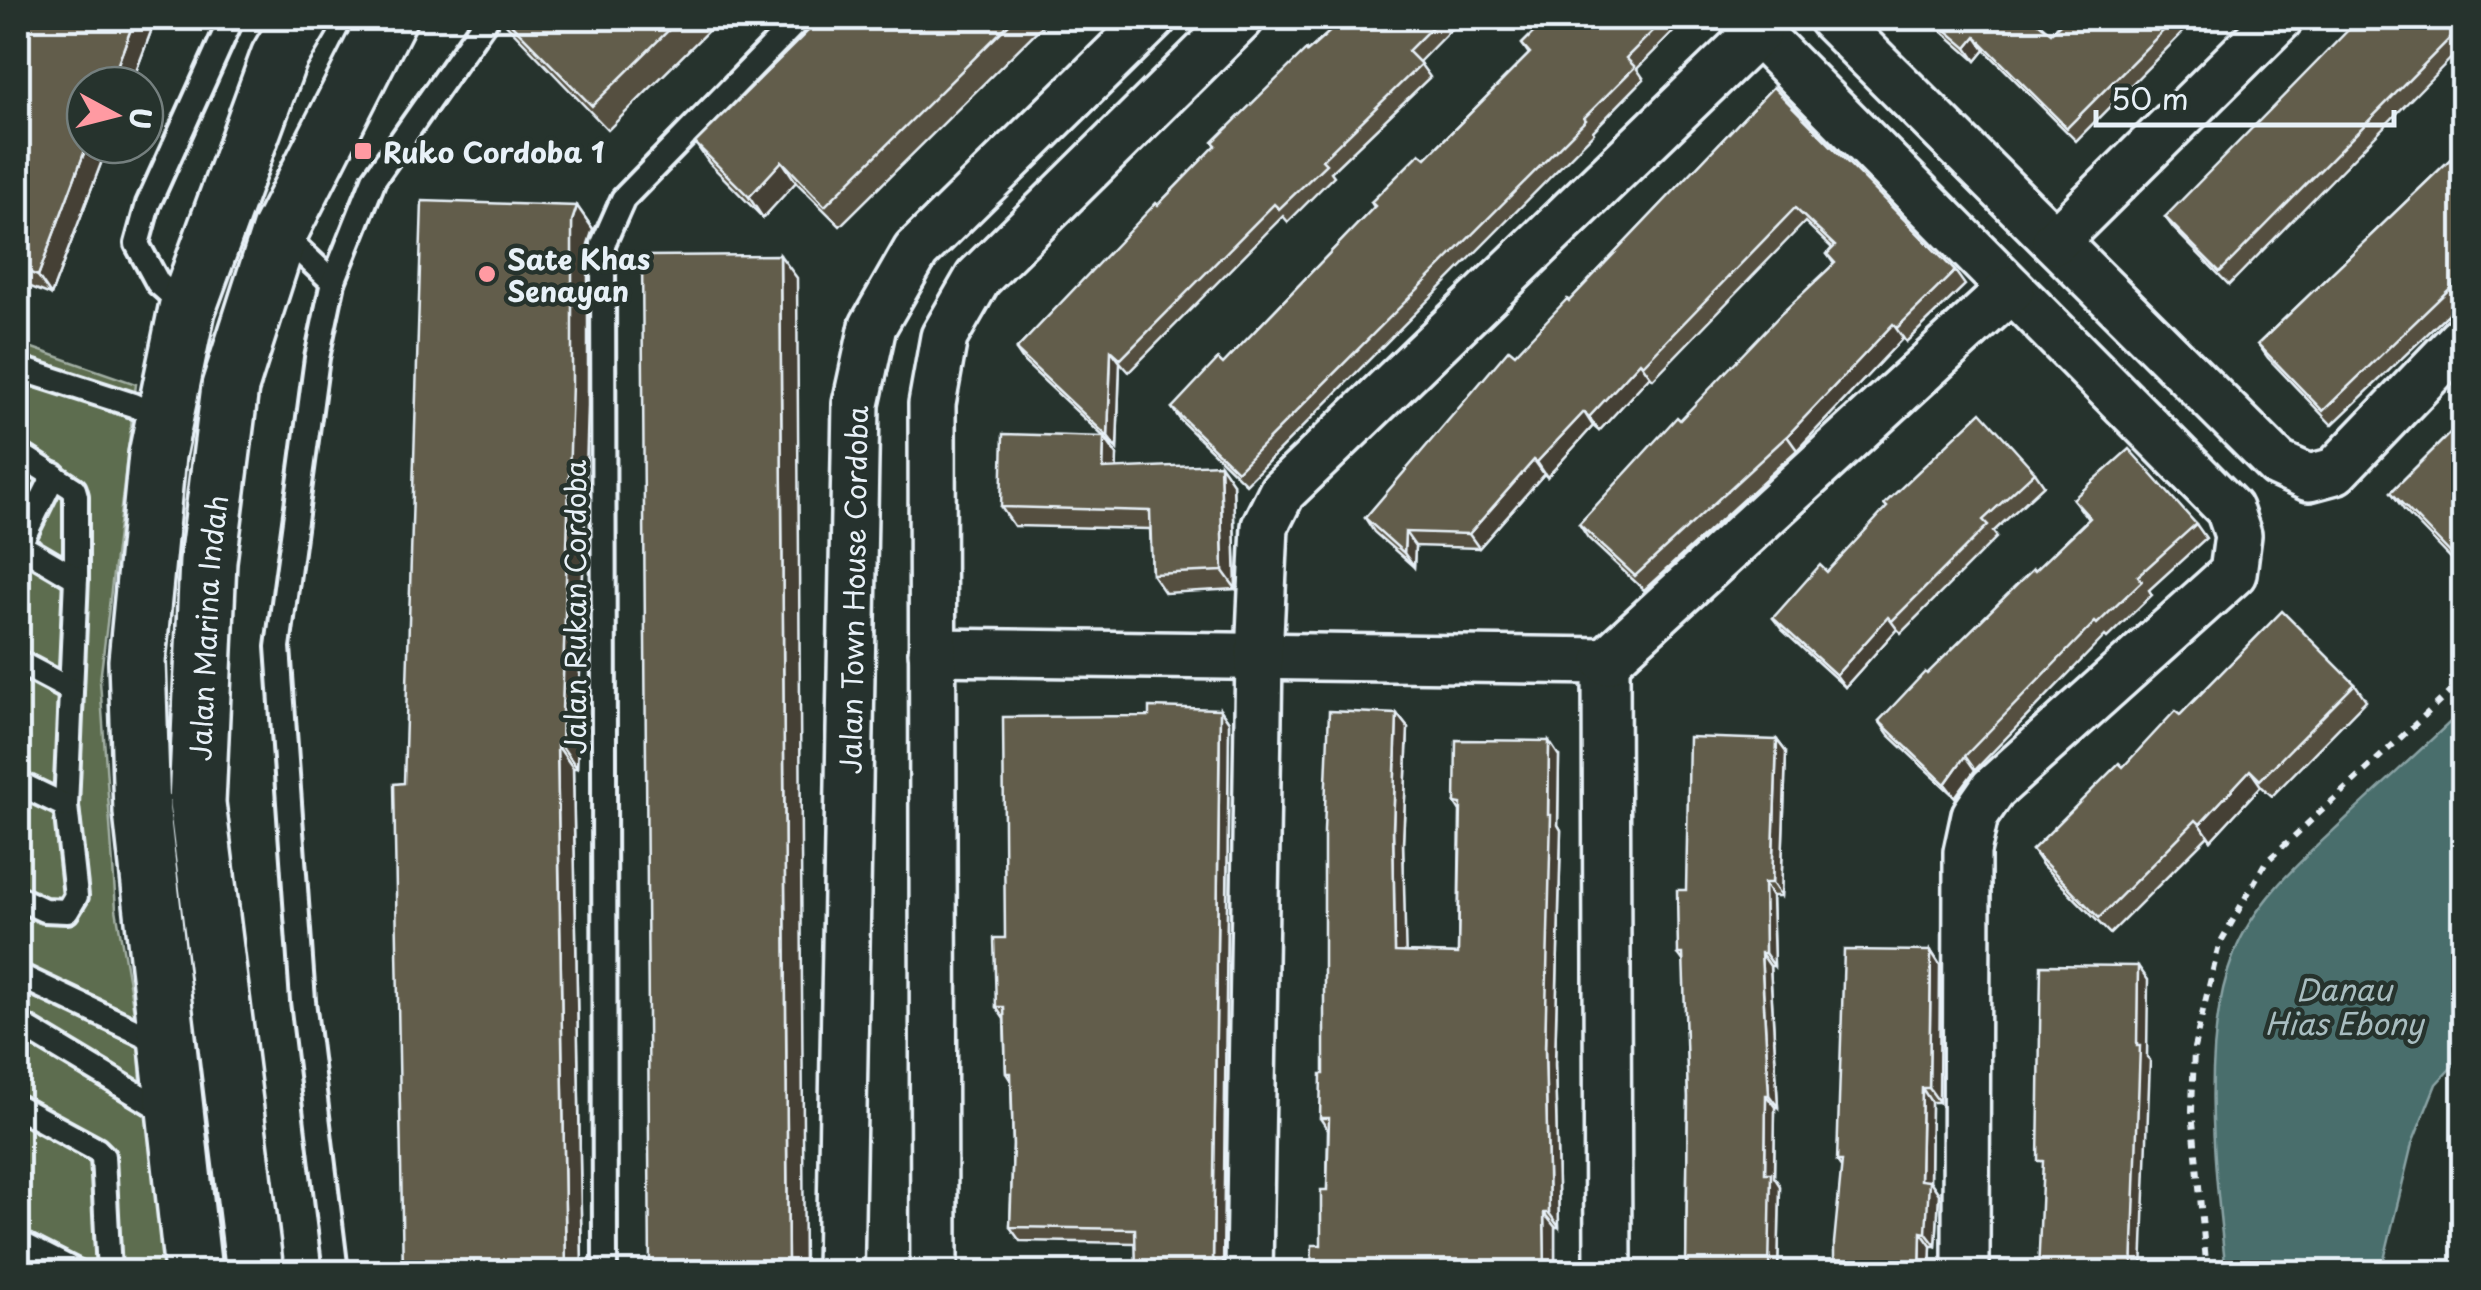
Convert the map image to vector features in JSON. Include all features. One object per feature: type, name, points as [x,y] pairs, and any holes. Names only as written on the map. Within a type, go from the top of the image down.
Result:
[{"type":"main road","points":[[193,1272],[142,812],[137,662],[162,418],[186,309],[279,57],[302,18]]},
{"type":"main road","name":"Jalan Marina Indah","points":[[256,1272],[197,803],[208,561],[230,387],[280,231],[388,18]]},
{"type":"street","name":"Jalan Town House Cordoba","points":[[840,1272],[856,404],[872,326],[916,251],[1154,18]]},
{"type":"street","points":[[934,1272],[932,404],[944,336],[978,278],[1242,18]]},
{"type":"street","points":[[1832,18],[2278,464],[2309,478],[2336,471],[2464,337]]},
{"type":"street","points":[[2055,241],[2280,18]]},
{"type":"street","points":[[1249,1272],[1259,656],[1266,526],[1282,492],[1751,25],[2229,509],[2238,535],[2233,573],[1993,789],[1975,815],[1967,852],[1966,1272]]},
{"type":"street","points":[[932,652],[1606,662],[2012,289]]},
{"type":"street","points":[[1606,662],[1608,1272]]},
{"type":"lane","points":[[186,309],[158,283],[137,244],[148,204],[232,18]]},
{"type":"lane","points":[[336,1272],[303,1001],[278,648],[318,358],[334,282],[374,179],[487,18]]},
{"type":"lane","name":"Jalan Rukan Cordoba","points":[[606,1272],[603,244],[623,199],[800,18]]},
{"type":"lane","points":[[280,231],[334,282]]},
{"type":"lane","points":[[18,368],[162,418]]},
{"type":"lane","points":[[18,453],[74,489],[76,496],[66,806],[76,896],[67,911],[44,910],[18,898]]},
{"type":"lane","points":[[54,475],[18,546],[76,578]]},
{"type":"lane","points":[[18,662],[71,690]]},
{"type":"lane","points":[[18,783],[66,806]]},
{"type":"lane","points":[[18,975],[168,1046]]},
{"type":"lane","points":[[18,1023],[175,1117]]},
{"type":"lane","points":[[18,1108],[103,1156],[109,1272]]},
{"type":"lane","points":[[18,1242],[76,1272]]},
{"type":"path","points":[[2207,1272],[2192,1112],[2194,1048],[2219,945],[2265,863],[2464,679]]},
{"type":"green space","points":[[18,343],[136,384],[100,681],[116,909],[138,1035],[142,1097],[177,1261],[176,1272],[18,1272]]},
{"type":"water","name":"Danau Hias Ebony","points":[[2463,710],[2463,1055],[2436,1084],[2412,1144],[2381,1272],[2226,1272],[2215,1153],[2213,1069],[2216,1028],[2234,954],[2269,895]]},
{"type":"building","points":[[18,18],[135,18],[117,65],[65,65],[65,165],[80,165],[38,276],[18,268]]},
{"type":"building","points":[[505,18],[681,18],[592,106]]},
{"type":"building","points":[[821,18],[1015,18],[825,206],[782,161],[749,197],[695,143]]},
{"type":"building","points":[[1345,18],[1441,18],[1408,51],[1421,64],[1322,160],[1326,164],[1279,209],[1274,204],[1121,359],[1111,350],[1108,437],[1016,350],[1216,145],[1213,142],[1306,50]]},
{"type":"building","points":[[1548,18],[1666,18],[1626,58],[1635,67],[1586,120],[1237,471],[1172,408],[1218,359],[1223,364],[1375,206],[1371,202],[1420,153],[1426,158],[1530,53],[1522,44]]},
{"type":"building","points":[[1932,18],[2033,18],[2051,33],[2066,18],[2176,18],[2067,128],[1976,37],[1967,48]]},
{"type":"building","points":[[2360,18],[2464,18],[2464,24],[2220,272],[2165,217]]},
{"type":"building","points":[[1773,87],[1955,271],[1897,328],[1893,324],[1787,436],[1635,576],[1579,524],[1677,417],[1680,420],[1835,263],[1827,254],[1835,246],[1795,208],[1643,365],[1640,362],[1589,417],[1584,412],[1537,462],[1534,460],[1469,534],[1405,532],[1404,553],[1365,518],[1509,349],[1515,354],[1569,301]]},
{"type":"building","points":[[2464,146],[2464,275],[2323,411],[2258,344]]},
{"type":"building","points":[[422,201],[577,206],[572,221],[572,383],[561,745],[557,745],[566,1272],[403,1272],[394,784],[404,783]]},
{"type":"building","points":[[780,255],[788,1272],[650,1272],[642,256]]},
{"type":"building","points":[[1981,412],[2035,472],[1983,520],[1988,525],[1892,621],[1888,617],[1836,675],[1773,618],[1820,565],[1827,572],[1887,507],[1884,504]]},
{"type":"building","points":[[2464,419],[2464,567],[2391,492]]},
{"type":"building","points":[[1003,434],[1104,437],[1103,469],[1220,464],[1223,571],[1152,574],[1150,511],[1001,507]]},
{"type":"building","points":[[2129,449],[2196,524],[2138,576],[2142,581],[2095,622],[1965,756],[1945,784],[1879,721],[1925,672],[2090,518],[2073,499]]},
{"type":"building","points":[[2282,611],[2355,684],[2260,780],[2250,770],[2200,824],[2196,820],[2099,918],[2032,850],[2119,763],[2123,767],[2175,711],[2180,715]]},
{"type":"building","points":[[1149,707],[1220,709],[1213,1258],[1219,1272],[1136,1272],[1135,1229],[1010,1227],[1011,1073],[1006,1073],[1004,1007],[996,1007],[994,938],[1005,938],[1003,717],[1149,716]]},
{"type":"building","points":[[1329,711],[1397,714],[1393,829],[1395,952],[1458,954],[1461,804],[1455,803],[1456,740],[1549,741],[1545,1050],[1549,1213],[1544,1213],[1545,1272],[1311,1272],[1312,1245],[1321,1245],[1321,1190],[1327,1190],[1329,1118],[1320,1118],[1324,1074],[1324,831]]},
{"type":"building","points":[[1689,737],[1777,740],[1772,883],[1764,883],[1765,953],[1761,953],[1769,1095],[1765,1173],[1771,1173],[1769,1272],[1686,1272],[1688,1097],[1677,890],[1686,890]]},
{"type":"building","points":[[1844,950],[1931,951],[1929,1088],[1922,1088],[1920,1180],[1929,1181],[1920,1272],[1834,1272],[1842,1161],[1837,1161]]},
{"type":"building","points":[[2041,965],[2138,966],[2140,1046],[2132,1272],[2038,1272],[2043,1161],[2038,1161]]},
{"type":"place","name":"Ruko Cordoba 1","points":[[363,151]]},
{"type":"place","name":"Sate Khas Senayan","points":[[487,274]]}]
